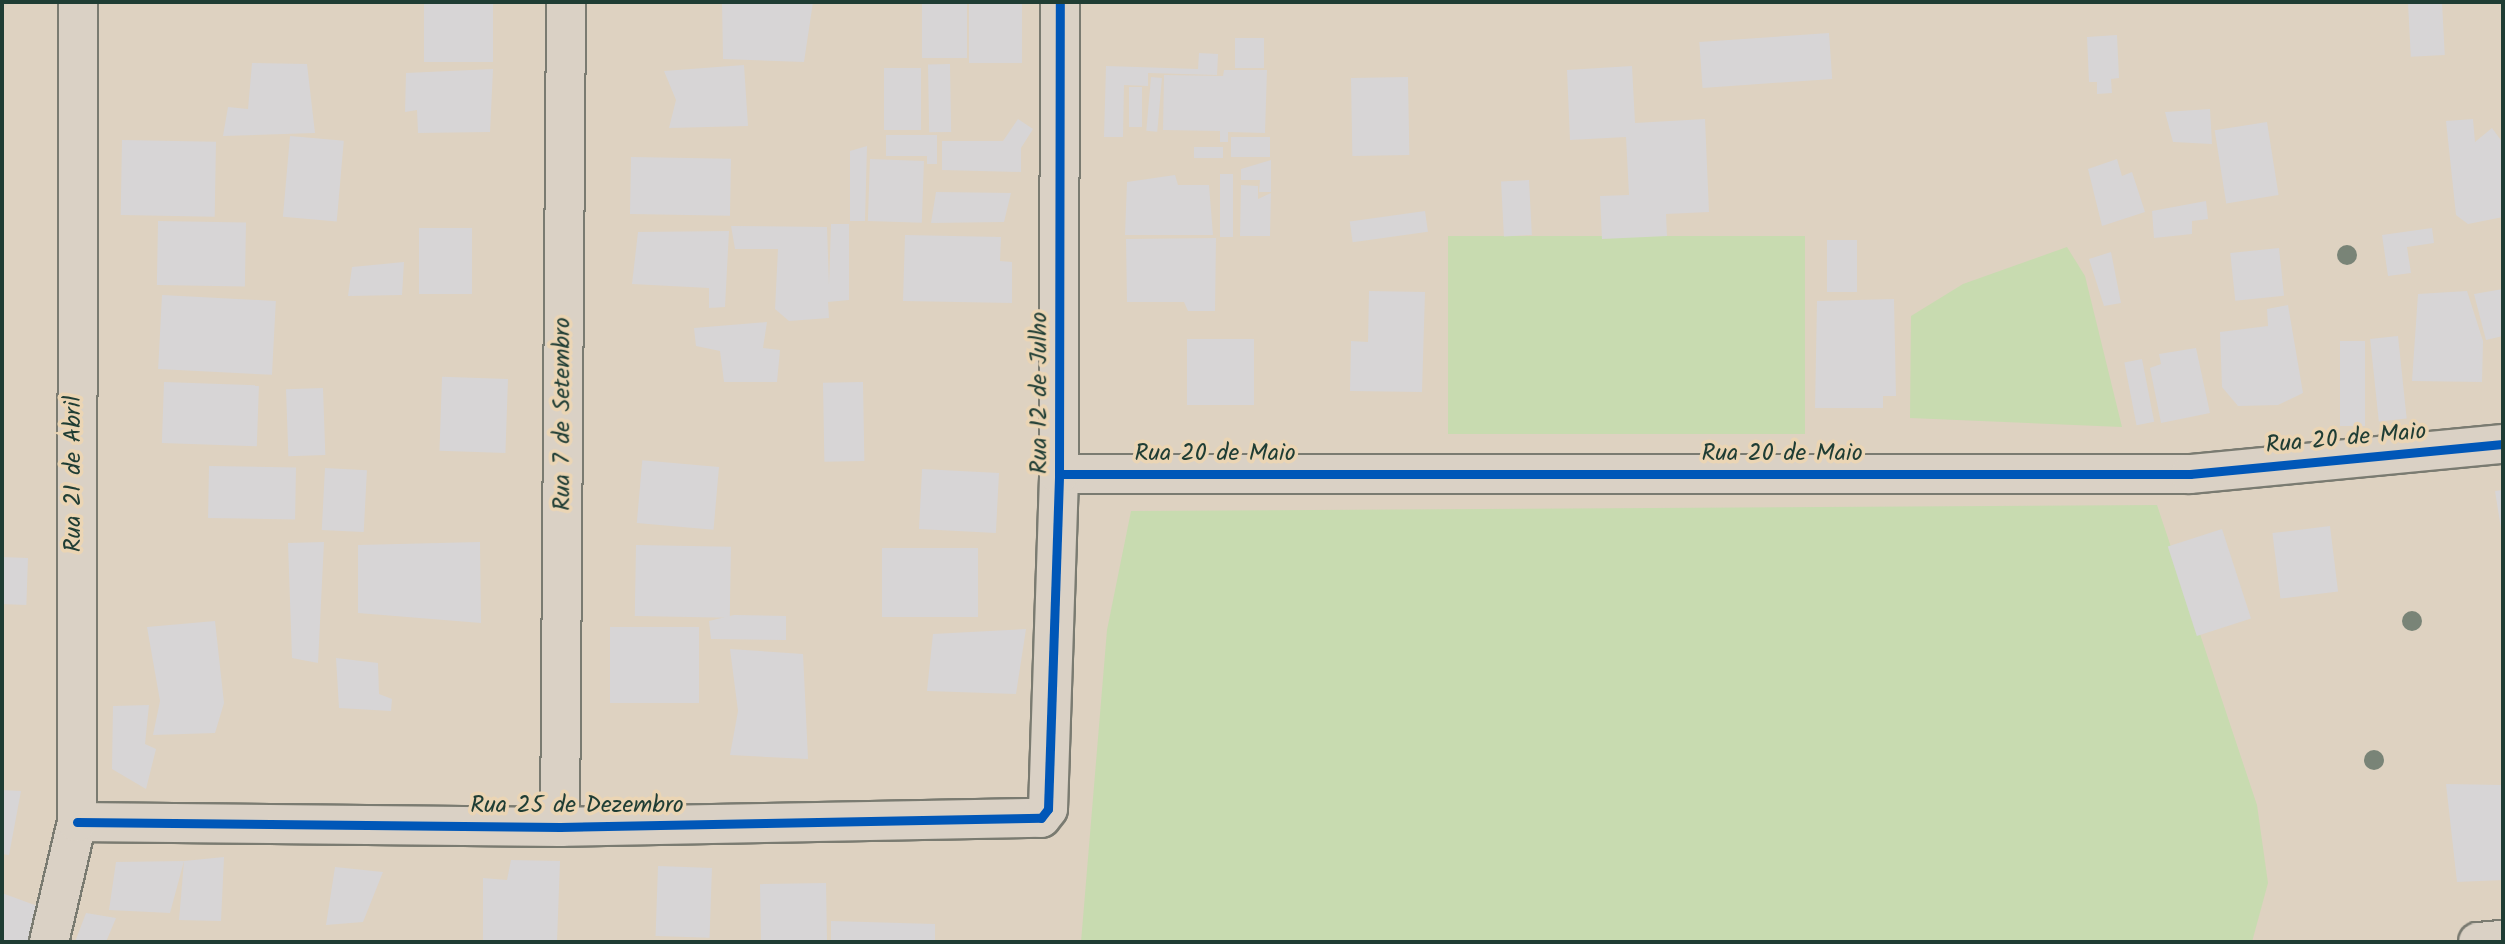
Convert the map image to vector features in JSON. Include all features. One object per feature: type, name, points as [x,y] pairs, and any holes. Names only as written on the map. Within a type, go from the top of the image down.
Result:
[{"type":"street","name":"Rua 21 de Abril","points":[[49,942],[77,822],[78,2]]},
{"type":"street","name":"Rua 7 de Setembro","points":[[560,827],[566,2]]},
{"type":"street","name":"Rua 12 de Julho","points":[[1048,785],[1059,474],[1060,2]]},
{"type":"street","name":"Rua 20 de Maio","points":[[1059,474],[2190,474],[2503,444]]},
{"type":"street","name":"Rua 25 de Dezembro","points":[[77,822],[560,827],[1041,818],[1048,809],[1048,785]]},
{"type":"street","points":[[2477,942],[2503,940]]},
{"type":"green space","points":[[1448,236],[1805,236],[1805,434],[1448,434]]},
{"type":"green space","points":[[2067,247],[2085,276],[2122,427],[1910,418],[1911,316],[1963,284]]},
{"type":"green space","points":[[2157,505],[2257,805],[2268,883],[2252,942],[1081,942],[1107,630],[1131,511]]},
{"type":"building","points":[[424,2],[493,2],[493,62],[424,62]]},
{"type":"building","points":[[722,2],[813,2],[804,62],[723,59]]},
{"type":"building","points":[[922,2],[967,2],[967,58],[922,58]]},
{"type":"building","points":[[969,2],[1022,2],[1022,63],[969,63]]},
{"type":"building","points":[[2442,2],[2445,55],[2411,57],[2408,4]]},
{"type":"building","points":[[1829,33],[1832,79],[1703,88],[1699,42]]},
{"type":"building","points":[[2117,35],[2119,78],[2111,79],[2112,93],[2097,94],[2097,82],[2089,82],[2087,37]]},
{"type":"building","points":[[1235,38],[1264,38],[1264,68],[1235,68]]},
{"type":"building","points":[[1199,53],[1218,54],[1217,75],[1148,73],[1148,86],[1124,85],[1123,137],[1104,137],[1106,66],[1198,69]]},
{"type":"building","points":[[252,63],[307,64],[315,133],[223,136],[228,107],[248,109]]},
{"type":"building","points":[[928,64],[950,64],[951,132],[929,132]]},
{"type":"building","points":[[744,65],[748,126],[669,128],[676,100],[664,71]]},
{"type":"building","points":[[1632,66],[1635,123],[1705,119],[1709,212],[1666,214],[1667,236],[1602,239],[1600,196],[1629,195],[1626,137],[1570,140],[1567,70]]},
{"type":"building","points":[[884,68],[921,68],[921,130],[884,130]]},
{"type":"building","points":[[493,69],[490,132],[418,133],[417,110],[405,112],[406,73]]},
{"type":"building","points":[[1224,70],[1267,70],[1265,133],[1228,132],[1228,142],[1220,142],[1220,131],[1163,130],[1164,75],[1223,76]]},
{"type":"building","points":[[1151,77],[1162,78],[1157,132],[1146,131]]},
{"type":"building","points":[[1408,77],[1409,155],[1352,156],[1351,78]]},
{"type":"building","points":[[1129,87],[1142,87],[1142,127],[1129,127]]},
{"type":"building","points":[[2210,109],[2212,144],[2173,142],[2165,112]]},
{"type":"building","points":[[1018,119],[1033,129],[1021,148],[1021,172],[942,170],[942,141],[1003,141]]},
{"type":"building","points":[[2473,119],[2475,142],[2492,128],[2503,143],[2503,217],[2468,224],[2456,215],[2446,121]]},
{"type":"building","points":[[2267,122],[2279,195],[2226,203],[2215,130]]},
{"type":"building","points":[[886,135],[937,135],[937,164],[927,164],[927,156],[886,156]]},
{"type":"building","points":[[290,136],[344,141],[337,221],[283,217]]},
{"type":"building","points":[[1231,137],[1270,137],[1270,157],[1231,157]]},
{"type":"building","points":[[122,140],[216,142],[215,217],[121,215]]},
{"type":"building","points":[[867,146],[865,221],[850,221],[850,151]]},
{"type":"building","points":[[1194,147],[1223,147],[1223,158],[1194,158]]},
{"type":"building","points":[[631,157],[731,159],[730,216],[630,214]]},
{"type":"building","points":[[870,159],[924,161],[922,223],[868,221]]},
{"type":"building","points":[[2117,159],[2122,176],[2132,172],[2145,212],[2102,226],[2088,169]]},
{"type":"building","points":[[1271,160],[1271,192],[1259,192],[1260,180],[1241,180],[1241,169]]},
{"type":"building","points":[[1220,174],[1233,174],[1233,237],[1220,237]]},
{"type":"building","points":[[1175,175],[1178,185],[1209,185],[1213,235],[1125,235],[1127,182]]},
{"type":"building","points":[[1529,180],[1532,235],[1504,236],[1501,181]]},
{"type":"building","points":[[1241,185],[1258,186],[1258,199],[1271,193],[1270,236],[1240,236]]},
{"type":"building","points":[[936,192],[1011,193],[1004,222],[931,223]]},
{"type":"building","points":[[2206,201],[2208,219],[2192,221],[2192,234],[2154,238],[2152,211]]},
{"type":"building","points":[[1425,211],[1428,232],[1353,242],[1350,222]]},
{"type":"building","points":[[158,221],[246,223],[245,287],[157,285]]},
{"type":"building","points":[[831,224],[849,224],[849,300],[828,302],[829,318],[789,321],[775,309],[778,249],[735,249],[731,226],[827,227],[829,285]]},
{"type":"building","points":[[419,228],[472,228],[472,294],[419,294]]},
{"type":"building","points":[[2432,228],[2434,243],[2407,247],[2411,273],[2388,276],[2382,235]]},
{"type":"building","points":[[729,231],[725,307],[709,308],[709,288],[632,284],[638,232]]},
{"type":"building","points":[[905,235],[1001,237],[1000,261],[1012,262],[1012,303],[903,301]]},
{"type":"building","points":[[1216,238],[1215,311],[1188,311],[1184,302],[1127,302],[1126,239]]},
{"type":"building","points":[[1827,240],[1857,240],[1857,292],[1827,292]]},
{"type":"building","points":[[2279,248],[2284,296],[2235,301],[2230,253]]},
{"type":"building","points":[[2111,252],[2121,303],[2104,306],[2089,259]]},
{"type":"building","points":[[404,262],[402,295],[348,296],[352,267]]},
{"type":"building","points":[[2503,289],[2503,336],[2486,340],[2474,294]]},
{"type":"building","points":[[1369,291],[1425,292],[1422,392],[1350,391],[1351,341],[1368,342]]},
{"type":"building","points":[[2467,291],[2483,341],[2482,382],[2412,381],[2418,294]]},
{"type":"building","points":[[162,295],[276,301],[272,375],[158,369]]},
{"type":"building","points":[[1894,299],[1896,396],[1883,396],[1883,408],[1815,408],[1817,301]]},
{"type":"building","points":[[2288,305],[2303,393],[2278,405],[2238,406],[2222,387],[2220,332],[2268,326],[2267,309]]},
{"type":"building","points":[[767,322],[763,348],[780,350],[777,382],[724,382],[720,351],[696,346],[694,328]]},
{"type":"building","points":[[2398,336],[2407,419],[2379,421],[2370,339]]},
{"type":"building","points":[[1187,339],[1254,339],[1254,405],[1187,405]]},
{"type":"building","points":[[2340,341],[2365,341],[2365,426],[2340,426]]},
{"type":"building","points":[[2196,348],[2210,413],[2161,423],[2150,368],[2161,364],[2159,354]]},
{"type":"building","points":[[2142,359],[2154,422],[2137,425],[2124,362]]},
{"type":"building","points":[[442,377],[508,379],[505,453],[439,451]]},
{"type":"building","points":[[164,382],[259,385],[257,446],[162,443]]},
{"type":"building","points":[[863,382],[864,461],[824,462],[823,383]]},
{"type":"building","points":[[323,388],[325,455],[288,456],[286,389]]},
{"type":"building","points":[[642,460],[719,467],[714,530],[637,523]]},
{"type":"building","points":[[209,466],[296,468],[295,520],[208,518]]},
{"type":"building","points":[[325,468],[367,470],[364,532],[322,530]]},
{"type":"building","points":[[922,469],[999,473],[996,533],[919,529]]},
{"type":"building","points":[[2503,490],[2503,535],[2502,535],[2495,491]]},
{"type":"building","points":[[2330,526],[2338,592],[2280,599],[2272,533]]},
{"type":"building","points":[[2222,529],[2251,618],[2197,636],[2168,547]]},
{"type":"building","points":[[324,542],[318,663],[292,658],[288,543]]},
{"type":"building","points":[[480,542],[481,623],[358,613],[358,545]]},
{"type":"building","points":[[636,545],[731,547],[730,618],[635,616]]},
{"type":"building","points":[[882,548],[978,548],[978,617],[882,617]]},
{"type":"building","points":[[2,557],[28,558],[26,605],[2,604]]},
{"type":"building","points":[[734,615],[786,616],[786,640],[711,639],[709,621]]},
{"type":"building","points":[[215,621],[224,703],[215,733],[153,735],[160,701],[147,627]]},
{"type":"building","points":[[610,627],[699,627],[699,703],[610,703]]},
{"type":"building","points":[[1026,629],[1016,694],[927,691],[933,634]]},
{"type":"building","points":[[730,649],[803,654],[808,759],[730,755],[738,711]]},
{"type":"building","points":[[336,658],[378,663],[379,694],[392,699],[391,711],[339,708]]},
{"type":"building","points":[[149,705],[145,744],[156,749],[146,789],[112,769],[113,706]]},
{"type":"building","points":[[2446,784],[2503,785],[2503,880],[2457,882]]},
{"type":"building","points":[[2,790],[21,791],[9,855],[2,854]]},
{"type":"building","points":[[224,857],[221,921],[179,920],[184,861]]},
{"type":"building","points":[[511,860],[560,861],[557,942],[483,942],[483,878],[507,880]]},
{"type":"building","points":[[184,861],[170,913],[109,910],[116,862]]},
{"type":"building","points":[[658,866],[712,868],[710,938],[656,936]]},
{"type":"building","points":[[335,867],[383,872],[363,922],[326,925]]},
{"type":"building","points":[[826,883],[827,942],[761,942],[760,884]]},
{"type":"building","points":[[2,893],[40,907],[33,942],[2,942]]},
{"type":"building","points":[[86,913],[116,918],[106,942],[75,942]]},
{"type":"building","points":[[831,921],[935,924],[935,942],[831,942]]},
{"type":"cycle path","points":[[77,822],[560,827],[1041,818],[1048,809],[1059,474],[1060,2]]},
{"type":"cycle path","points":[[1059,474],[2190,474],[2503,444]]}]
